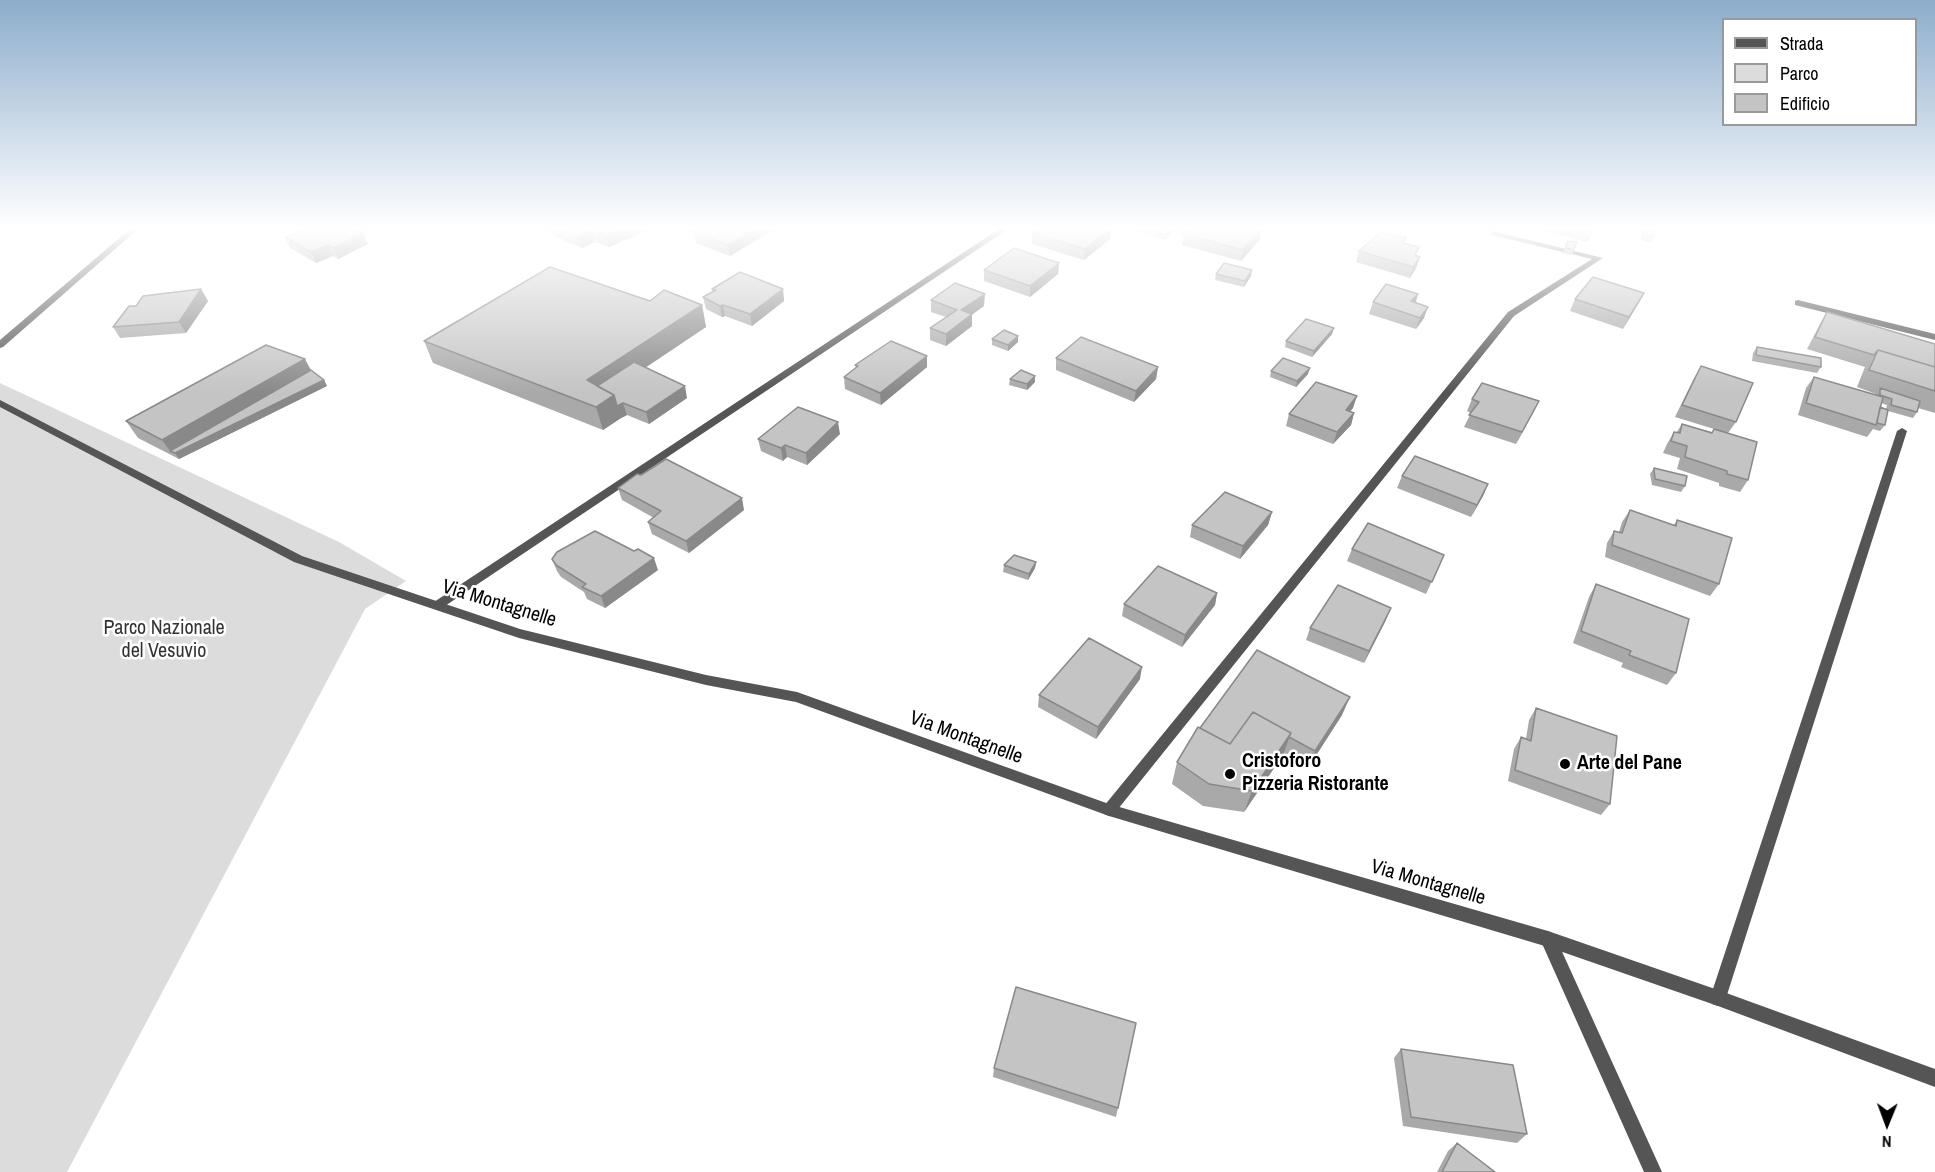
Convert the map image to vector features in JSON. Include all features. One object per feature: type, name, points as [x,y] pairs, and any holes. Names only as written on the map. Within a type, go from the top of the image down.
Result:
[{"type":"street","points":[[0,345],[71,284]]},
{"type":"street","points":[[438,605],[922,284]]},
{"type":"street","points":[[1109,810],[1511,314],[1559,284]]},
{"type":"street","points":[[1798,303],[1935,337]]},
{"type":"street","name":"Via Montagnelle","points":[[0,403],[298,559],[438,605],[448,611],[530,635],[706,680],[797,698],[1109,810],[1548,939],[1718,998],[1935,1078]]},
{"type":"street","points":[[1718,998],[1902,431]]},
{"type":"street","points":[[1548,939],[1653,1172]]},
{"type":"green space","name":"Parco Nazionale del Vesuvio","points":[[0,383],[339,542],[406,581],[365,609],[67,1172],[0,1172]]},
{"type":"building","points":[[522,284],[599,284],[650,301],[664,290],[702,305],[587,380],[614,395],[596,407],[424,341]]},
{"type":"building","points":[[721,284],[770,284],[783,289],[750,314],[720,306],[703,297],[716,290],[712,289]]},
{"type":"building","points":[[954,284],[985,294],[961,310],[972,314],[946,334],[930,328],[957,310],[931,300]]},
{"type":"building","points":[[1386,284],[1418,294],[1411,301],[1428,307],[1420,318],[1373,302]]},
{"type":"building","points":[[1588,284],[1614,284],[1644,293],[1629,317],[1575,299]]},
{"type":"building","points":[[201,289],[179,322],[113,327],[129,306],[136,306],[143,296]]},
{"type":"building","points":[[1827,312],[1935,344],[1935,367],[1878,350],[1874,355],[1815,337]]},
{"type":"building","points":[[1306,319],[1334,328],[1314,351],[1286,341]]},
{"type":"building","points":[[1004,330],[1018,336],[1008,345],[992,339]]},
{"type":"building","points":[[1081,337],[1158,367],[1136,391],[1056,358]]},
{"type":"building","points":[[891,341],[927,356],[880,393],[844,377],[858,366],[855,365]]},
{"type":"building","points":[[266,345],[305,359],[162,440],[126,421]]},
{"type":"building","points":[[1757,347],[1821,358],[1821,367],[1756,355]]},
{"type":"building","points":[[1878,350],[1935,367],[1935,391],[1869,370]]},
{"type":"building","points":[[1283,358],[1310,368],[1297,381],[1271,371]]},
{"type":"building","points":[[634,362],[685,386],[646,412],[623,403],[617,406],[614,395],[597,386]]},
{"type":"building","points":[[1701,366],[1753,383],[1736,422],[1682,405]]},
{"type":"building","points":[[311,370],[324,380],[175,453],[170,451]]},
{"type":"building","points":[[1021,370],[1035,376],[1027,384],[1010,379]]},
{"type":"building","points":[[1814,377],[1883,397],[1876,425],[1806,403]]},
{"type":"building","points":[[1316,382],[1357,396],[1346,410],[1354,413],[1337,432],[1289,414]]},
{"type":"building","points":[[1482,383],[1539,401],[1522,432],[1469,415],[1479,402],[1472,399]]},
{"type":"building","points":[[1880,388],[1920,401],[1917,412],[1891,405],[1892,399],[1880,395]]},
{"type":"building","points":[[798,407],[838,422],[806,453],[785,445],[781,448],[758,439]]},
{"type":"building","points":[[1880,407],[1888,410],[1885,425],[1877,423]]},
{"type":"building","points":[[1682,424],[1712,433],[1714,429],[1757,442],[1748,480],[1685,457],[1687,446],[1671,441],[1674,432],[1680,433]]},
{"type":"building","points":[[1415,456],[1488,484],[1477,505],[1402,476]]},
{"type":"building","points":[[666,459],[742,498],[686,541],[648,522],[661,511],[618,488],[637,474],[641,475]]},
{"type":"building","points":[[1654,468],[1687,476],[1685,486],[1655,479]]},
{"type":"building","points":[[1225,492],[1272,512],[1243,546],[1192,525]]},
{"type":"building","points":[[1630,510],[1676,526],[1677,520],[1732,538],[1719,584],[1612,545],[1614,531],[1622,533]]},
{"type":"building","points":[[1368,523],[1444,555],[1432,582],[1352,549]]},
{"type":"building","points":[[595,531],[634,551],[638,549],[654,558],[601,596],[582,587],[586,584],[556,565],[552,559],[557,552]]},
{"type":"building","points":[[1014,555],[1036,562],[1029,574],[1004,565]]},
{"type":"building","points":[[1158,566],[1217,593],[1185,635],[1124,604]]},
{"type":"building","points":[[1596,584],[1689,619],[1676,673],[1629,655],[1631,651],[1581,631]]},
{"type":"building","points":[[1338,585],[1391,608],[1369,651],[1310,628]]},
{"type":"building","points":[[1089,638],[1142,667],[1098,727],[1039,695]]},
{"type":"building","points":[[1257,650],[1350,697],[1315,751],[1289,737],[1291,733],[1253,712],[1230,744],[1200,728]]},
{"type":"building","points":[[1536,708],[1617,736],[1610,804],[1515,770],[1521,737],[1531,741]]},
{"type":"building","points":[[1253,712],[1291,733],[1252,791],[1209,784],[1177,762],[1198,727],[1230,744]]},
{"type":"building","points":[[1016,987],[1136,1023],[1118,1108],[994,1068]]},
{"type":"building","points":[[1401,1049],[1513,1065],[1527,1134],[1411,1117]]},
{"type":"building","points":[[1457,1143],[1495,1172],[1442,1172]]},
{"type":"place","name":"Arte del Pane","points":[[1565,764]]},
{"type":"place","name":"Cristoforo Pizzeria Ristorante","points":[[1230,774]]}]
